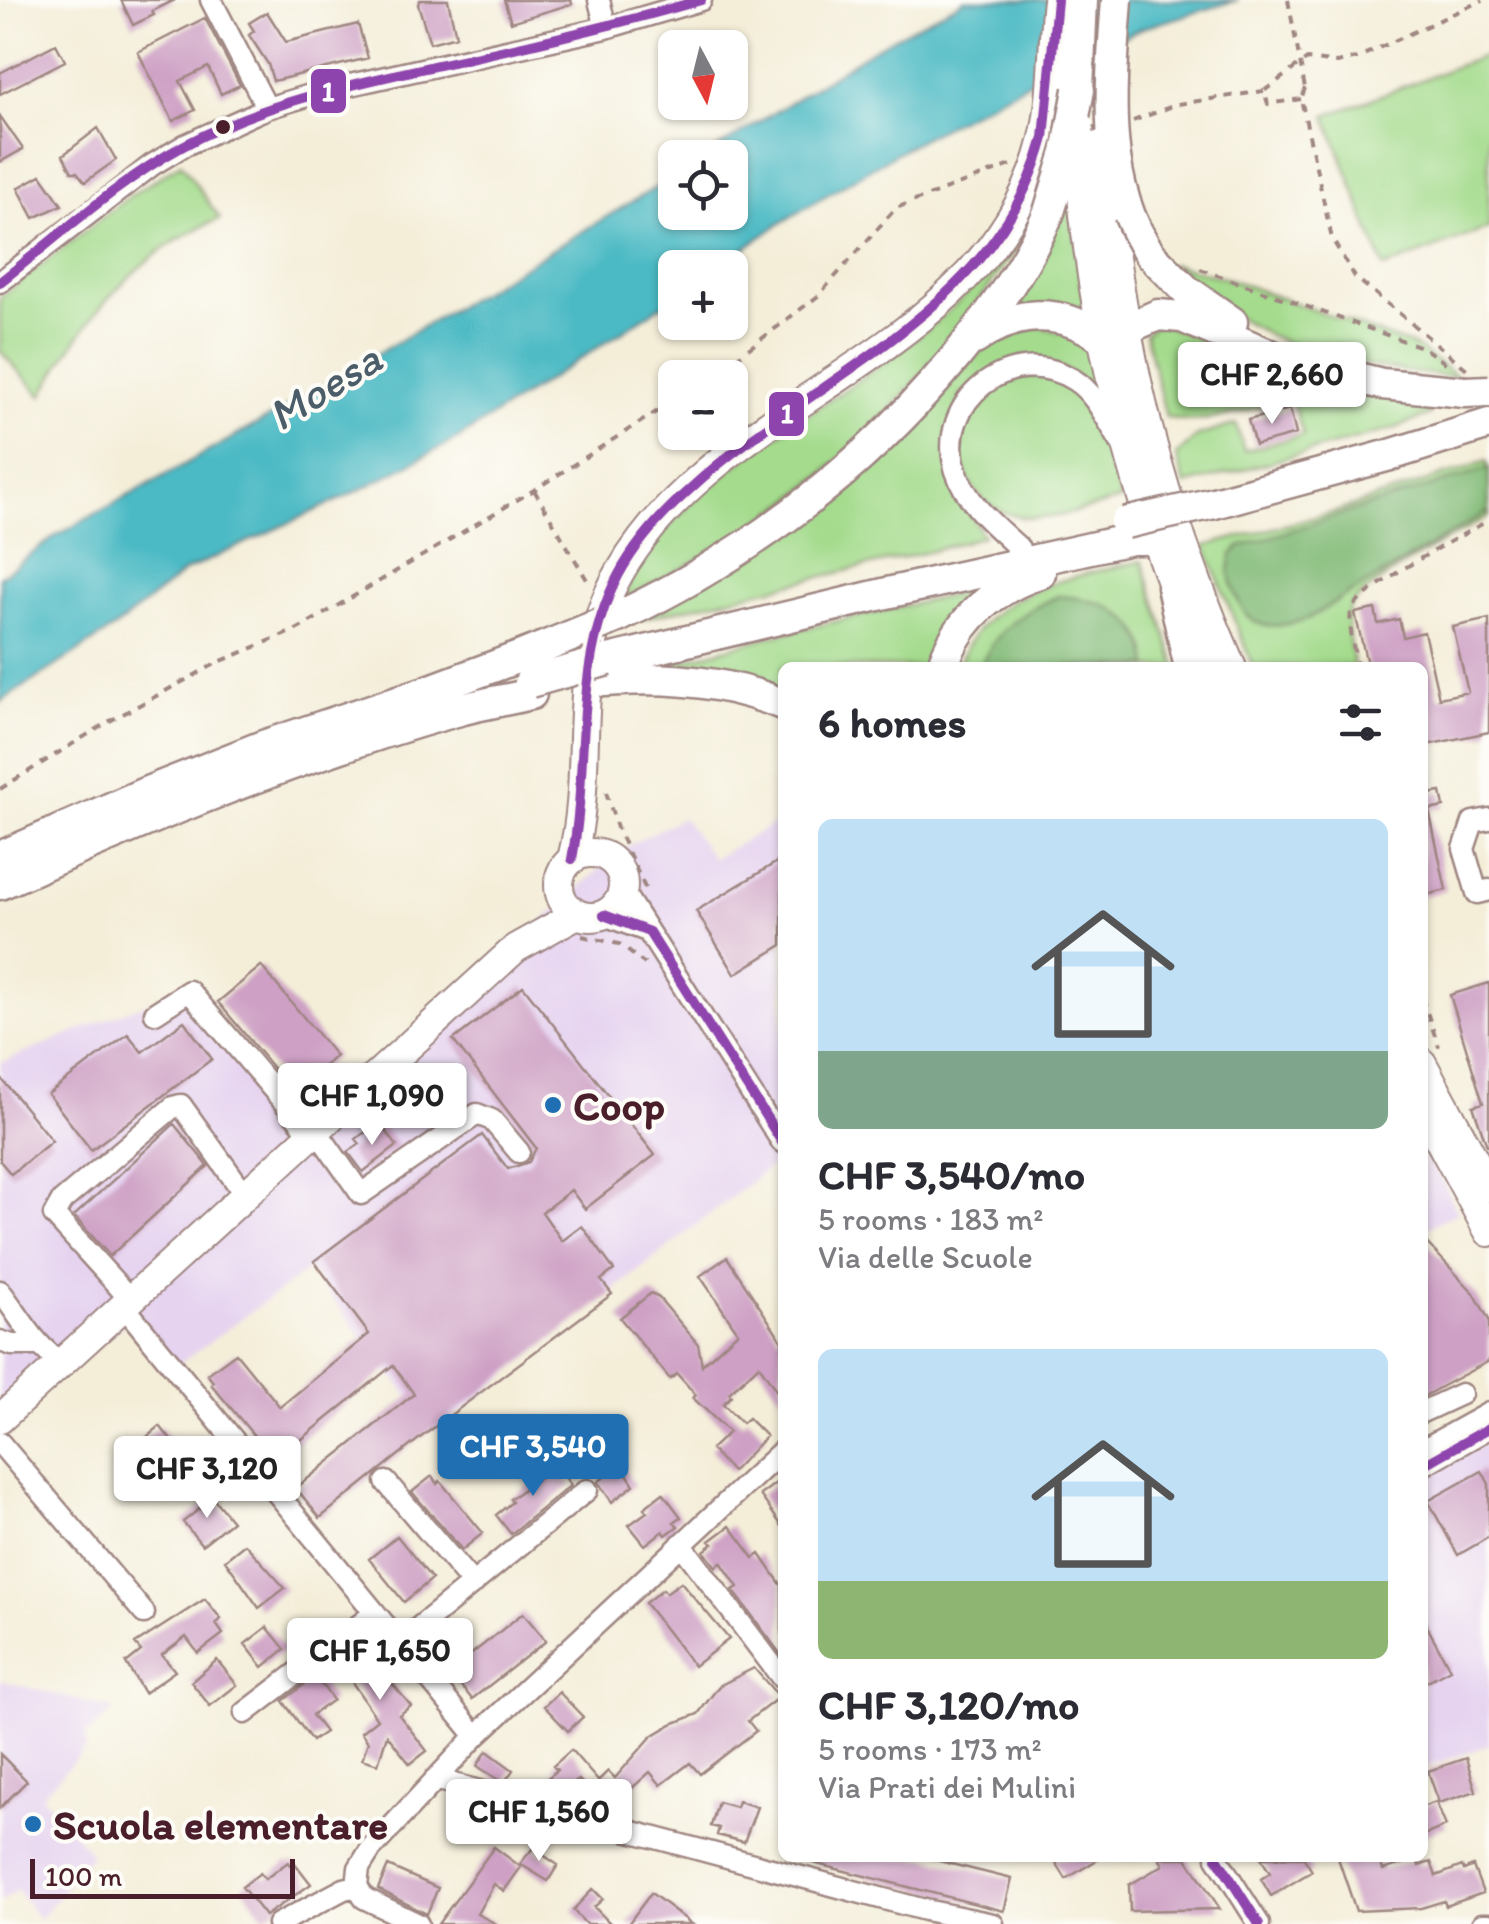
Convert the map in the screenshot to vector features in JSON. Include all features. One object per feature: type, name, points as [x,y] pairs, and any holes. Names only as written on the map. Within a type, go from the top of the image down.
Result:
[{"type":"highway","points":[[1117,0],[1113,86],[1116,158],[1128,217],[1150,254],[1173,279],[1215,312],[1305,363]]},
{"type":"highway","points":[[610,641],[797,512],[881,440],[962,350],[1024,261],[1049,212],[1066,154],[1065,89]]},
{"type":"highway","points":[[962,350],[990,329],[1027,316],[1069,320],[1113,345],[1158,315],[1182,318],[1280,359],[1394,386],[1471,381]]},
{"type":"highway","points":[[945,662],[960,629],[996,594],[1043,572],[1135,537],[1485,436]]},
{"type":"highway","points":[[610,641],[848,602],[1135,537]]},
{"type":"highway","points":[[0,884],[259,777],[460,709],[528,674],[610,641],[1020,548],[1135,537]]},
{"type":"highway","points":[[1172,586],[1189,662]]},
{"type":"highway","points":[[610,641],[638,679],[730,688],[778,703]]},
{"type":"highway","points":[[0,857],[250,752],[428,691],[528,674]]},
{"type":"main road","points":[[1057,0],[1065,89],[1095,207],[1128,454],[1172,586],[1206,662]]},
{"type":"main road","points":[[601,855],[582,726],[586,678],[610,641],[622,568],[648,531],[703,475],[912,324],[982,258],[1011,217],[1034,172],[1047,126],[1065,89],[1083,0]]},
{"type":"main road","points":[[1095,207],[1104,0]]},
{"type":"main road","points":[[1113,345],[1138,386],[1166,488],[1230,662]]},
{"type":"main road","points":[[572,860],[593,785]]},
{"type":"main road","points":[[0,1419],[516,948],[559,888],[564,867],[581,855],[601,855],[616,865],[623,892],[616,906],[516,948]]},
{"type":"main road","points":[[559,888],[568,908],[588,921]]},
{"type":"main road","points":[[1428,1075],[1489,1187]]},
{"type":"main road","points":[[1428,1119],[1489,1232]]},
{"type":"street","points":[[211,0],[267,108]]},
{"type":"street","points":[[599,0],[606,28]]},
{"type":"street","points":[[0,282],[152,165],[185,145],[267,108],[323,91],[606,28],[701,0]]},
{"type":"street","points":[[1020,548],[985,517],[962,485],[953,459],[957,418],[982,384],[997,375],[1028,367],[1045,368],[1074,380],[1095,400],[1128,454]]},
{"type":"street","points":[[1489,818],[1473,822],[1464,849],[1477,892],[1489,890]]},
{"type":"street","points":[[623,892],[778,1136]]},
{"type":"street","points":[[588,921],[649,932]]},
{"type":"street","points":[[155,1013],[189,992],[314,1133],[362,1194],[477,1114],[492,1120],[519,1152]]},
{"type":"street","points":[[246,1196],[181,1105],[173,1107],[62,1201],[54,1214],[476,1736]]},
{"type":"street","points":[[0,1291],[29,1328],[37,1345]]},
{"type":"street","points":[[0,1341],[37,1345],[61,1362]]},
{"type":"street","points":[[1428,1409],[1461,1394]]},
{"type":"street","points":[[1428,1447],[1489,1413]]},
{"type":"street","points":[[1428,1463],[1489,1428]]},
{"type":"street","points":[[0,1443],[144,1612]]},
{"type":"street","points":[[418,1924],[376,1915],[364,1898],[357,1886],[360,1868],[371,1849],[476,1736],[778,1455]]},
{"type":"street","points":[[386,1482],[472,1584]]},
{"type":"street","points":[[400,1644],[587,1490]]},
{"type":"street","points":[[681,1544],[778,1673]]},
{"type":"street","points":[[245,1714],[375,1613]]},
{"type":"street","points":[[436,1779],[925,1910],[993,1924]]},
{"type":"street","points":[[1220,1862],[1259,1924]]},
{"type":"street","points":[[278,1924],[357,1886]]},
{"type":"path","points":[[1288,0],[1305,88],[1301,99],[1332,239],[1355,277],[1471,381]]},
{"type":"path","points":[[1125,124],[1178,104],[1264,91],[1307,59],[1337,63],[1357,58],[1483,0]]},
{"type":"path","points":[[1264,91],[1268,104],[1301,99]]},
{"type":"path","points":[[734,360],[818,296],[896,208],[1016,163]]},
{"type":"path","points":[[1188,266],[1234,278],[1424,348],[1471,381]]},
{"type":"path","points":[[0,788],[108,722],[204,670],[298,630],[534,490],[658,411]]},
{"type":"path","points":[[534,490],[610,641]]},
{"type":"path","points":[[1356,662],[1351,616],[1358,602],[1385,580],[1489,520]]},
{"type":"path","points":[[593,785],[652,903]]},
{"type":"path","points":[[588,921],[646,964]]},
{"type":"shaded area","points":[[682,817],[713,859],[778,821],[778,1160],[436,1431],[309,1269],[175,1367],[135,1316],[0,1419],[0,1063],[134,1008],[189,991],[312,1135],[619,851]]},
{"type":"shaded area","points":[[1428,1153],[1458,1212],[1428,1227]]},
{"type":"shaded area","points":[[1489,1441],[1489,1745],[1428,1766],[1428,1476]]},
{"type":"shaded area","name":"Scuola elementare","points":[[0,1680],[114,1710],[85,1736],[87,1747],[42,1795],[91,1854],[39,1920],[17,1890],[0,1902]]},
{"type":"green space","points":[[1489,54],[1489,228],[1384,268],[1326,116]]},
{"type":"green space","points":[[181,163],[220,219],[163,249],[115,291],[76,341],[42,396],[0,351],[0,297],[130,196]]},
{"type":"green space","points":[[1067,180],[1087,318],[1000,314]]},
{"type":"green space","points":[[1040,208],[957,331],[858,442],[763,519],[623,599],[642,561],[700,495],[773,438],[928,329],[997,262],[995,258],[1030,209]]},
{"type":"green space","points":[[1173,264],[1231,280],[1416,347],[1458,377],[1364,365],[1296,346],[1226,310],[1181,278]]},
{"type":"green space","points":[[1158,323],[1353,391],[1429,407],[1430,415],[1390,430],[1185,485],[1176,455],[1198,436],[1236,424],[1244,451],[1303,435],[1291,397],[1213,418],[1166,417],[1145,333]]},
{"type":"green space","points":[[1036,325],[1092,342],[1102,392],[1059,366],[961,395],[957,491],[983,536],[635,620],[950,380],[991,340]]},
{"type":"green space","points":[[1043,375],[1076,390],[1094,412],[1121,500],[1059,516],[1021,517],[998,510],[981,497],[968,479],[962,459],[962,438],[967,417],[979,398],[1002,381]]},
{"type":"green space","points":[[1487,461],[1489,516],[1388,575],[1354,602],[1347,619],[1353,662],[1251,662],[1205,546],[1335,512]]},
{"type":"green space","points":[[1489,468],[1489,511],[1307,619],[1263,625],[1241,606],[1230,569],[1232,554],[1241,546]]},
{"type":"green space","points":[[1142,561],[1175,662],[961,662],[969,642],[986,620],[1008,604],[1033,591]]},
{"type":"green space","points":[[984,588],[936,662],[778,662],[778,696],[671,669],[670,664],[771,636]]},
{"type":"green space","points":[[1058,596],[1106,606],[1131,622],[1140,634],[1148,662],[982,662],[1002,632],[1032,609]]},
{"type":"water","name":"Moesa","points":[[965,0],[1238,0],[1142,28],[1021,86],[910,145],[742,250],[658,250],[658,308],[459,438],[360,490],[185,571],[116,627],[0,702],[0,577],[56,536],[295,403],[658,186],[658,230],[748,230],[748,140],[731,140],[882,44]]},
{"type":"building","points":[[121,0],[175,0],[133,25]]},
{"type":"building","points":[[420,0],[448,0],[456,36],[430,43]]},
{"type":"building","points":[[504,0],[571,0],[572,4],[511,22]]},
{"type":"building","points":[[267,12],[286,42],[358,24],[368,58],[273,81],[268,64],[249,35],[254,31],[249,23]]},
{"type":"building","points":[[205,18],[240,85],[221,94],[208,67],[180,81],[195,110],[173,121],[138,52]]},
{"type":"building","points":[[56,44],[65,61],[0,94],[0,73]]},
{"type":"building","points":[[0,116],[23,149],[0,162]]},
{"type":"building","points":[[98,128],[116,160],[85,182],[77,172],[72,172],[63,155]]},
{"type":"building","points":[[41,175],[62,205],[34,218],[18,188]]},
{"type":"building","points":[[1290,409],[1296,434],[1255,445],[1248,420]]},
{"type":"building","points":[[1375,609],[1378,624],[1399,619],[1403,637],[1424,632],[1439,698],[1468,692],[1453,627],[1489,619],[1489,732],[1428,745],[1428,662],[1367,662],[1355,613]]},
{"type":"building","points":[[1441,792],[1444,807],[1429,810],[1446,890],[1428,894],[1428,794]]},
{"type":"building","points":[[778,861],[778,947],[735,974],[696,911]]},
{"type":"building","points":[[261,966],[336,1056],[293,1092],[218,1002]]},
{"type":"building","points":[[1489,983],[1487,1146],[1473,1106],[1483,1103],[1450,995]]},
{"type":"building","points":[[523,986],[655,1155],[585,1209],[571,1190],[542,1212],[562,1241],[582,1226],[614,1270],[601,1280],[612,1294],[320,1518],[296,1488],[414,1394],[393,1365],[275,1461],[211,1384],[207,1374],[236,1353],[280,1407],[369,1334],[314,1261],[482,1135],[508,1169],[529,1162],[536,1148],[453,1040]]},
{"type":"building","points":[[184,1021],[212,1059],[91,1150],[48,1094],[128,1034],[142,1052]]},
{"type":"building","points":[[0,1077],[52,1141],[11,1174],[0,1161]]},
{"type":"building","points":[[174,1124],[208,1166],[110,1256],[74,1216]]},
{"type":"building","points":[[383,1127],[397,1146],[363,1172],[348,1152],[360,1144],[356,1139],[371,1128],[375,1133]]},
{"type":"building","points":[[1428,1244],[1474,1293],[1489,1320],[1489,1361],[1428,1394]]},
{"type":"building","points":[[727,1257],[778,1335],[778,1393],[759,1365],[729,1393],[731,1396],[723,1404],[742,1423],[748,1418],[766,1436],[732,1472],[711,1449],[729,1432],[693,1398],[696,1395],[677,1374],[670,1379],[620,1318],[651,1293],[698,1344],[702,1365],[738,1332],[700,1276]]},
{"type":"building","points":[[160,1426],[178,1449],[144,1473],[130,1451]]},
{"type":"building","points":[[621,1464],[634,1485],[612,1502],[598,1482]]},
{"type":"building","points":[[556,1466],[571,1485],[511,1534],[496,1515],[512,1502],[510,1499]]},
{"type":"building","points":[[1482,1471],[1489,1484],[1489,1537],[1458,1555],[1428,1501]]},
{"type":"building","points":[[432,1476],[483,1533],[462,1550],[412,1492]]},
{"type":"building","points":[[776,1483],[778,1520],[760,1495]]},
{"type":"building","points":[[663,1493],[681,1517],[674,1522],[678,1526],[666,1535],[663,1531],[645,1545],[629,1525]]},
{"type":"building","points":[[213,1498],[232,1521],[202,1545],[183,1522]]},
{"type":"building","points":[[730,1526],[754,1558],[760,1554],[778,1580],[778,1651],[733,1590],[738,1587],[721,1562],[716,1567],[704,1551],[713,1544],[710,1541]]},
{"type":"building","points":[[397,1536],[432,1579],[404,1602],[369,1559]]},
{"type":"building","points":[[245,1544],[285,1588],[259,1608],[225,1560]]},
{"type":"building","points":[[681,1582],[729,1639],[694,1666],[645,1603],[663,1589],[666,1593]]},
{"type":"building","points":[[205,1599],[221,1619],[216,1624],[223,1634],[198,1653],[186,1637],[162,1655],[175,1671],[144,1693],[126,1663],[141,1651],[135,1644]]},
{"type":"building","points":[[523,1613],[546,1641],[472,1699],[449,1672]]},
{"type":"building","points":[[267,1627],[285,1649],[263,1667],[245,1644]]},
{"type":"building","points":[[1428,1628],[1450,1669],[1428,1681]]},
{"type":"building","points":[[369,1635],[387,1658],[377,1665],[411,1706],[399,1715],[427,1751],[410,1764],[387,1735],[378,1764],[362,1759],[368,1742],[361,1732],[377,1719],[337,1660]]},
{"type":"building","points":[[217,1660],[237,1685],[210,1706],[191,1682]]},
{"type":"building","points":[[754,1668],[778,1698],[748,1721],[756,1731],[700,1774],[690,1763],[661,1785],[650,1772],[613,1805],[607,1799],[603,1804],[579,1780],[555,1795],[543,1782],[557,1770],[553,1766],[571,1750],[598,1781],[608,1771],[615,1778],[652,1736],[698,1714],[719,1686]]},
{"type":"building","points":[[315,1676],[333,1700],[312,1715],[325,1732],[312,1741],[283,1701]]},
{"type":"building","points":[[559,1692],[583,1717],[568,1731],[544,1706]]},
{"type":"building","points":[[487,1751],[513,1770],[504,1783],[477,1766]]},
{"type":"building","name":"Scuola elementare","points":[[0,1754],[27,1781],[0,1808]]},
{"type":"building","points":[[1466,1758],[1476,1791],[1439,1803],[1428,1771]]},
{"type":"building","points":[[738,1801],[757,1807],[744,1842],[717,1835],[719,1828],[711,1826],[718,1802],[736,1807]]},
{"type":"building","points":[[1436,1802],[1446,1826],[1428,1834],[1428,1805]]},
{"type":"building","points":[[494,1847],[521,1867],[504,1891],[494,1884],[477,1914],[497,1924],[438,1924]]},
{"type":"building","points":[[533,1848],[558,1865],[548,1881],[520,1864]]},
{"type":"building","points":[[288,1862],[294,1862],[311,1884],[265,1916],[242,1887],[260,1873],[265,1879]]},
{"type":"building","points":[[943,1862],[1012,1879],[1004,1911],[813,1863]]},
{"type":"building","points":[[1055,1862],[1094,1862],[1066,1879]]},
{"type":"building","points":[[1161,1862],[1190,1862],[1220,1909],[1130,1911],[1129,1885],[1163,1865]]},
{"type":"building","points":[[1263,1862],[1306,1862],[1312,1871],[1271,1896],[1261,1879],[1270,1873]]},
{"type":"building","points":[[1339,1862],[1380,1862],[1383,1870],[1408,1862],[1418,1862],[1419,1866],[1431,1862],[1436,1876],[1473,1866],[1483,1893],[1446,1906],[1444,1901],[1421,1908],[1356,1911]]},
{"type":"building","points":[[388,1866],[438,1888],[427,1914],[378,1889]]},
{"type":"building","points":[[593,1889],[603,1899],[594,1907],[611,1924],[586,1924],[573,1910]]},
{"type":"building","points":[[651,1893],[692,1924],[628,1924]]},
{"type":"transit line","name":"1","points":[[0,282],[135,176],[183,146],[245,117],[343,87],[701,0]]},
{"type":"transit line","name":"1","points":[[572,859],[588,679],[594,644],[618,576],[650,529],[690,489],[738,449],[895,337],[944,296],[986,251],[1020,199],[1044,138],[1057,0]]},
{"type":"transit line","name":"1","points":[[604,915],[649,932],[778,1136]]},
{"type":"transit line","name":"1","points":[[1428,1463],[1489,1428]]},
{"type":"transit line","name":"1","points":[[1220,1862],[1259,1924]]},
{"type":"place","name":"Coop","points":[[553,1105]]},
{"type":"place","name":"Scuola elementare","points":[[33,1824]]}]
